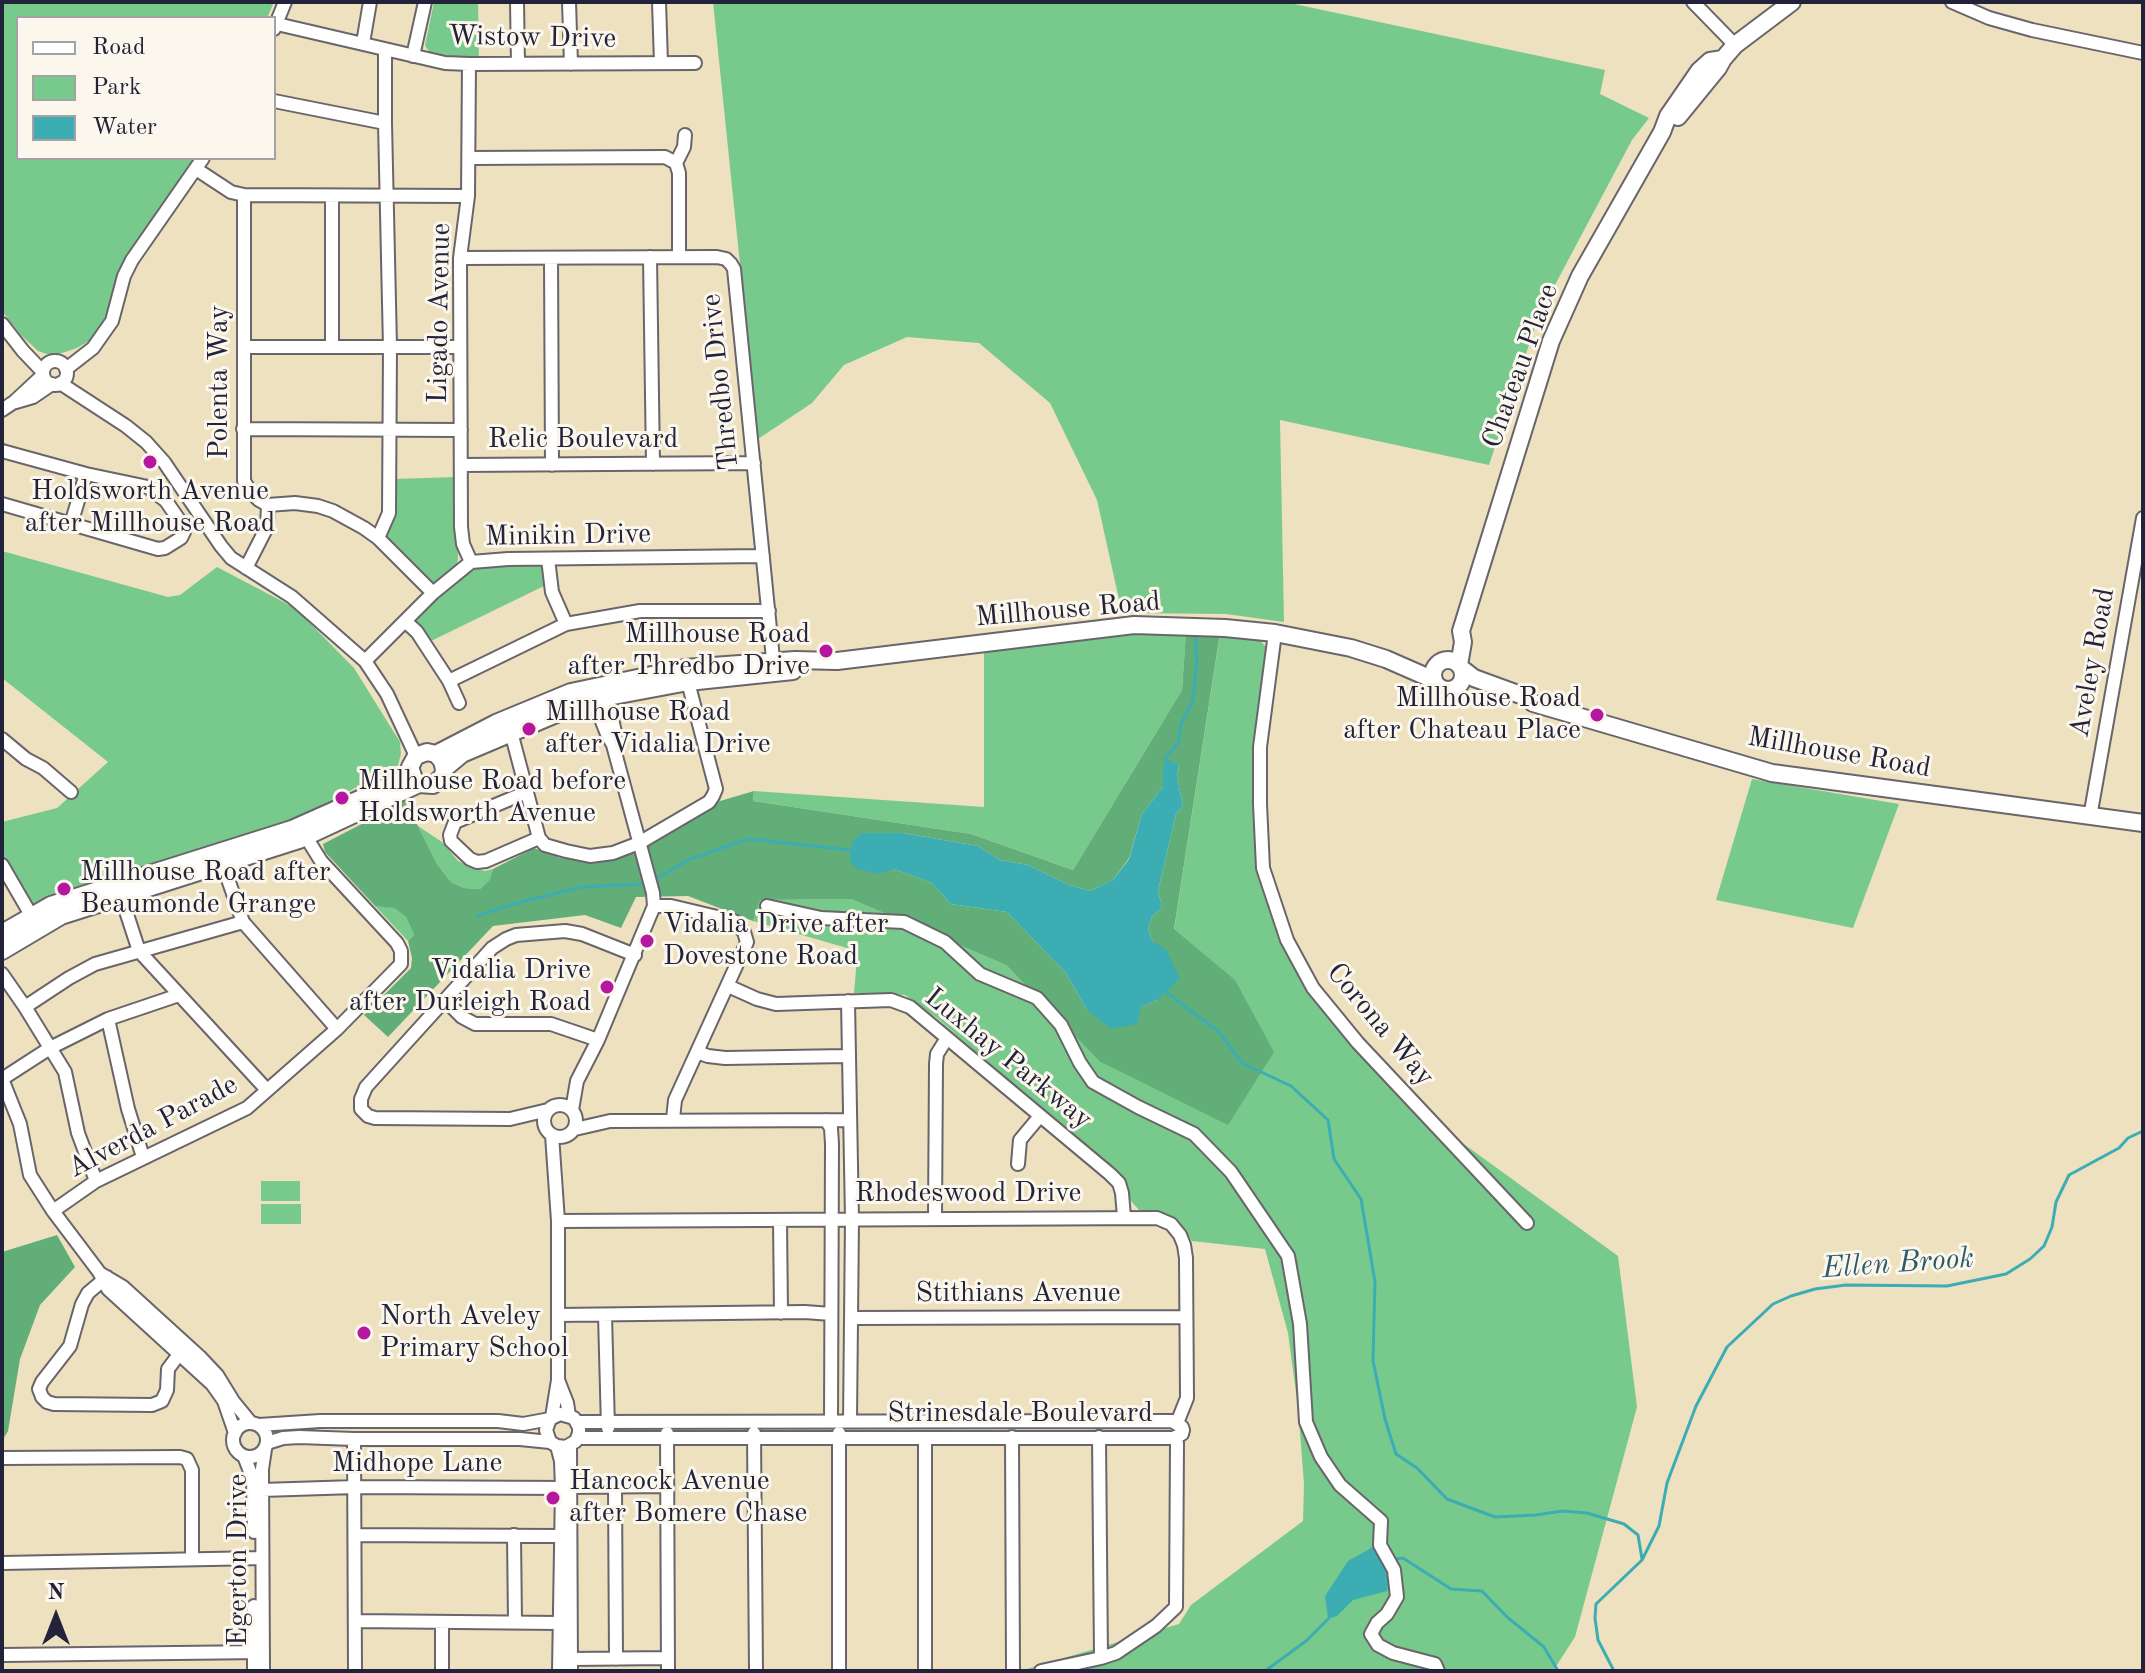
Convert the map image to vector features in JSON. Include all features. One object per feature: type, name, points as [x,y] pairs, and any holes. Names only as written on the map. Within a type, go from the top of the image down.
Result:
[{"type":"main road","name":"Chateau Place","points":[[1456,687],[1461,681],[1447,667],[1463,642],[1461,631],[1551,341],[1580,276],[1662,132],[1668,116],[1693,78],[1710,61],[1723,59],[1735,45],[1792,2]]},
{"type":"main road","name":"Millhouse Road","points":[[431,758],[462,754],[573,707],[599,692],[685,668],[812,669],[837,661],[1134,625],[1225,628],[1275,633],[1386,652],[1447,667],[1526,697],[1533,703],[1772,773],[2143,823]]},
{"type":"main road","name":"Millhouse Road","points":[[431,758],[496,723],[571,692],[688,682],[773,667]]},
{"type":"main road","name":"Millhouse Road","points":[[1447,667],[1441,688],[1476,688],[1501,699],[1524,705],[1533,703]]},
{"type":"main road","name":"Millhouse Road","points":[[415,778],[426,786],[439,782],[443,776],[431,758]]},
{"type":"main road","points":[[415,778],[412,761],[431,758]]},
{"type":"main road","name":"Millhouse Road","points":[[2,951],[61,916],[306,837],[415,778]]},
{"type":"main road","name":"Millhouse Road","points":[[2,933],[51,905],[292,829],[382,789],[415,778]]},
{"type":"street","points":[[276,26],[285,2]]},
{"type":"street","points":[[363,43],[370,2]]},
{"type":"street","points":[[413,56],[425,2]]},
{"type":"street","points":[[517,2],[518,64]]},
{"type":"street","points":[[569,2],[571,64]]},
{"type":"street","points":[[659,2],[661,63]]},
{"type":"street","points":[[1693,2],[1735,45]]},
{"type":"street","points":[[1961,4],[1989,18],[2032,30],[2143,53]]},
{"type":"street","name":"Wistow Drive","points":[[276,26],[445,63],[695,63]]},
{"type":"street","points":[[378,538],[389,513],[390,347],[385,50]]},
{"type":"street","name":"Ligado Avenue","points":[[469,64],[468,196],[460,258],[460,347],[461,527],[463,544],[471,562]]},
{"type":"street","points":[[276,101],[385,123]]},
{"type":"street","points":[[679,257],[679,173],[676,163],[684,147],[685,135]]},
{"type":"street","points":[[469,158],[665,157],[676,163]]},
{"type":"street","points":[[2,410],[14,402],[33,397],[55,373],[93,348],[112,321],[124,276],[132,260],[202,160]]},
{"type":"street","points":[[196,169],[231,192],[244,195],[468,196]]},
{"type":"street","name":"Polenta Way","points":[[244,195],[244,481],[250,491],[268,505]]},
{"type":"street","points":[[332,196],[332,347]]},
{"type":"street","points":[[650,257],[653,464]]},
{"type":"street","name":"Thredbo Drive","points":[[460,258],[717,257],[726,259],[734,269],[773,667]]},
{"type":"street","points":[[551,258],[552,465]]},
{"type":"street","points":[[2,324],[23,351],[146,442],[164,462],[231,558],[292,597],[365,661],[387,694],[398,718],[431,758]]},
{"type":"street","points":[[244,347],[460,347]]},
{"type":"street","points":[[243,429],[461,430]]},
{"type":"street","points":[[2,504],[158,549],[181,538],[184,527],[166,501],[148,487],[3,454]]},
{"type":"street","name":"Relic Boulevard","points":[[461,465],[754,463]]},
{"type":"street","points":[[71,524],[86,474]]},
{"type":"street","points":[[246,568],[267,527],[268,505],[295,503],[318,506],[349,519],[378,538],[433,593]]},
{"type":"street","name":"Aveley Road","points":[[2090,817],[2143,518]]},
{"type":"street","name":"Minikin Drive","points":[[365,661],[433,593],[471,562],[763,556]]},
{"type":"street","points":[[548,559],[552,592],[566,624]]},
{"type":"street","points":[[449,681],[566,624],[640,611],[769,611]]},
{"type":"street","points":[[405,621],[417,632],[449,681],[459,703]]},
{"type":"street","name":"Corona Way","points":[[1275,633],[1260,747],[1260,804],[1263,868],[1287,940],[1313,988],[1358,1043],[1527,1223]]},
{"type":"street","points":[[511,732],[539,838],[545,845],[590,856],[613,853],[639,843],[709,802],[716,789],[688,682]]},
{"type":"street","points":[[564,1443],[546,1430],[558,1380],[558,1221],[556,1177],[544,1119],[577,1081],[598,1040],[635,955],[653,900],[613,745],[615,732],[599,692]]},
{"type":"street","points":[[2,739],[71,792]]},
{"type":"street","points":[[527,792],[455,822],[451,841],[477,862],[539,838]]},
{"type":"street","name":"Alverda Parade","points":[[53,1211],[96,1181],[247,1108],[337,1029],[401,964],[401,951],[397,943],[321,861],[306,837]]},
{"type":"street","points":[[2,865],[31,915]]},
{"type":"street","points":[[223,865],[243,922],[337,1029]]},
{"type":"street","points":[[121,896],[139,951],[267,1090]]},
{"type":"street","points":[[653,900],[734,921],[744,932],[747,942],[675,1100],[673,1119]]},
{"type":"street","points":[[767,906],[821,918],[904,922],[945,942],[980,974],[1037,998],[1061,1025],[1093,1082],[1194,1134],[1231,1172],[1288,1256],[1300,1324],[1306,1422],[1321,1457],[1340,1485],[1381,1521],[1380,1545],[1394,1570],[1397,1597],[1371,1634],[1378,1645],[1393,1653],[1435,1664],[1438,1671]]},
{"type":"street","points":[[25,1007],[95,964],[243,922]]},
{"type":"street","points":[[610,1121],[574,1112],[564,1106],[510,1119],[375,1118],[361,1109],[361,1099],[366,1087],[492,948],[506,939],[516,935],[565,931],[582,934],[635,955]]},
{"type":"street","points":[[2,974],[65,1072],[78,1133],[96,1181]]},
{"type":"street","name":"Luxhay Parkway","points":[[728,986],[776,1004],[891,1000],[910,1007],[1119,1183],[1124,1217]]},
{"type":"street","points":[[2,1079],[50,1048],[108,1019],[179,995]]},
{"type":"street","points":[[446,1001],[462,1017],[475,1024],[551,1024],[598,1040]]},
{"type":"street","points":[[839,1671],[839,1439],[852,1318],[848,1001]]},
{"type":"street","points":[[108,1019],[128,1109],[143,1157]]},
{"type":"street","points":[[935,1218],[936,1064],[937,1054],[947,1038]]},
{"type":"street","points":[[697,1052],[725,1058],[848,1056]]},
{"type":"street","name":"Egerton Drive","points":[[2,1079],[20,1124],[30,1175],[53,1211],[103,1276],[108,1289],[217,1375],[233,1401],[266,1433],[258,1558]]},
{"type":"street","points":[[556,1177],[564,1147],[577,1122],[574,1112],[577,1081]]},
{"type":"street","points":[[1018,1164],[1020,1140],[1040,1116]]},
{"type":"street","points":[[510,1119],[562,1138],[610,1121],[849,1120]]},
{"type":"street","points":[[826,1120],[831,1128],[832,1144],[831,1314],[840,1421]]},
{"type":"street","name":"Rhodeswood Drive","points":[[558,1221],[1157,1218],[1171,1224],[1180,1235],[1186,1258],[1187,1398],[1177,1423]]},
{"type":"street","points":[[780,1220],[781,1313]]},
{"type":"street","points":[[103,1276],[82,1304],[73,1340],[42,1382],[39,1389],[47,1402],[152,1405],[162,1401],[167,1390],[168,1369],[182,1349]]},
{"type":"street","points":[[558,1315],[831,1314]]},
{"type":"street","points":[[605,1315],[608,1437]]},
{"type":"street","name":"Stithians Avenue","points":[[852,1318],[1185,1317]]},
{"type":"street","name":"Egerton Drive","points":[[182,1349],[224,1401],[239,1453],[256,1456],[266,1446]]},
{"type":"street","points":[[558,1380],[579,1427],[564,1443],[568,1488],[571,1665],[616,1659],[668,1665],[667,1422]]},
{"type":"street","points":[[255,1424],[498,1421],[523,1424],[560,1414],[573,1418]]},
{"type":"street","name":"Strinesdale Boulevard","points":[[266,1446],[283,1438],[299,1437],[520,1439],[564,1443],[608,1437],[1175,1438],[1183,1430],[1177,1423],[1126,1421],[608,1422],[573,1418]]},
{"type":"street","points":[[754,1421],[756,1671]]},
{"type":"street","name":"Egerton Drive","points":[[235,1433],[244,1424],[255,1424]]},
{"type":"street","points":[[1012,1437],[1013,1671]]},
{"type":"street","points":[[1099,1437],[1101,1658]]},
{"type":"street","points":[[925,1438],[925,1671]]},
{"type":"street","points":[[1041,1671],[1116,1653],[1156,1626],[1176,1607],[1175,1438]]},
{"type":"street","points":[[354,1439],[355,1671]]},
{"type":"street","name":"Egerton Drive","points":[[244,1456],[253,1479],[259,1652],[263,1671]]},
{"type":"street","points":[[2,1458],[187,1459],[192,1470],[192,1559]]},
{"type":"street","points":[[615,1486],[616,1659]]},
{"type":"street","name":"Midhope Lane","points":[[262,1490],[667,1486]]},
{"type":"street","points":[[559,1671],[560,1536],[568,1488]]},
{"type":"street","points":[[355,1535],[560,1536]]},
{"type":"street","points":[[514,1535],[515,1622]]},
{"type":"street","points":[[2,1563],[258,1558]]},
{"type":"street","points":[[355,1621],[559,1623]]},
{"type":"street","points":[[442,1622],[442,1671]]},
{"type":"street","points":[[2,1655],[259,1652]]},
{"type":"street","name":"Egerton Drive","points":[[254,1671],[259,1652]]},
{"type":"green space","points":[[2,2],[274,2],[268,16],[16,16],[16,160],[193,160],[131,254],[107,319],[94,338],[53,356],[38,351],[2,311]]},
{"type":"green space","points":[[434,2],[478,2],[479,61],[433,55],[427,49],[425,45]]},
{"type":"green space","points":[[713,2],[1285,2],[1605,70],[1600,94],[1649,118],[1632,140],[1539,315],[1489,465],[1280,420],[1284,622],[1226,614],[1122,613],[1097,500],[1050,403],[979,343],[907,337],[844,365],[812,403],[758,439]]},
{"type":"green space","points":[[457,477],[457,564],[438,581],[429,583],[386,539],[396,501],[396,485],[392,479]]},
{"type":"green space","points":[[2,551],[168,597],[180,595],[217,567],[295,608],[354,668],[400,742],[398,765],[353,789],[304,821],[38,905],[31,904],[2,856],[2,822],[57,808],[108,762],[2,678]]},
{"type":"green space","points":[[506,562],[508,565],[525,566],[528,562],[537,563],[543,568],[546,585],[429,642],[417,627],[416,617],[468,569]]},
{"type":"green space","points":[[1131,632],[1186,632],[1182,690],[1073,870],[971,834],[753,801],[754,791],[984,807],[984,647]]},
{"type":"green space","points":[[1186,632],[1220,633],[1174,929],[1235,980],[1274,1052],[1228,1125],[1099,1061],[1006,965],[851,899],[760,900],[753,921],[688,896],[636,897],[621,928],[585,915],[493,926],[388,1037],[364,1015],[411,968],[408,941],[414,935],[406,917],[394,908],[375,906],[325,852],[323,844],[406,801],[437,864],[451,882],[464,888],[480,889],[490,880],[493,869],[534,848],[560,858],[591,861],[632,853],[720,801],[754,791],[753,801],[971,834],[1073,870],[1182,690]],"holes":[[[1179,766],[1177,777],[1183,806],[1176,814],[1158,891],[1162,907],[1152,917],[1148,929],[1153,942],[1157,1000],[1141,1007],[1087,1010],[1066,973],[1007,912],[951,904],[932,883],[894,869],[862,833],[903,833],[978,846],[1000,860],[1028,865],[1069,885],[1090,891],[1113,880],[1129,858],[1142,814],[1163,787],[1163,770]]]},
{"type":"green space","points":[[1220,634],[1259,639],[1266,647],[1254,785],[1258,869],[1314,996],[1439,1126],[1618,1256],[1637,1407],[1575,1637],[1553,1671],[1020,1671],[1179,1624],[1191,1605],[1303,1521],[1304,1484],[1298,1407],[1288,1333],[1265,1249],[1192,1241],[1177,1221],[1139,1210],[1130,1200],[1124,1181],[937,1018],[905,995],[854,993],[857,958],[847,948],[753,921],[759,900],[851,899],[1006,965],[1099,1061],[1233,979],[1174,930]]},
{"type":"green space","points":[[1752,779],[1899,804],[1853,928],[1716,900]]},
{"type":"green space","points":[[418,826],[442,842],[458,861],[485,871],[493,869],[491,880],[480,889],[464,888],[451,882],[437,864]]},
{"type":"green space","points":[[375,906],[394,908],[406,917],[414,935],[408,941]]},
{"type":"green space","points":[[261,1181],[300,1181],[300,1201],[261,1201]]},
{"type":"green space","points":[[261,1204],[301,1204],[301,1224],[261,1224]]},
{"type":"green space","points":[[57,1235],[75,1267],[40,1305],[20,1359],[8,1431],[2,1441],[2,1252]]},
{"type":"water","points":[[1165,758],[1179,765],[1177,777],[1183,806],[1176,814],[1158,891],[1162,907],[1152,917],[1148,929],[1153,942],[1166,949],[1180,979],[1157,1000],[1141,1007],[1137,1024],[1111,1029],[1087,1010],[1066,973],[1007,912],[951,904],[932,883],[894,869],[877,874],[858,869],[850,862],[852,842],[862,833],[903,833],[978,846],[1000,860],[1028,865],[1069,885],[1090,891],[1113,880],[1129,859],[1142,814],[1163,787]]},
{"type":"water","points":[[1373,1547],[1390,1573],[1387,1591],[1353,1600],[1337,1616],[1328,1619],[1325,1596],[1348,1561]]},
{"type":"waterway","points":[[1165,758],[1178,743],[1181,724],[1193,700],[1197,659],[1195,635]]},
{"type":"waterway","points":[[652,881],[690,859],[748,839],[850,850]]},
{"type":"waterway","points":[[477,916],[582,887],[645,884]]},
{"type":"waterway","points":[[1166,992],[1219,1032],[1242,1063],[1291,1086],[1328,1120],[1334,1159],[1361,1199],[1375,1282],[1373,1361],[1396,1454],[1417,1468],[1447,1499],[1495,1517],[1562,1511],[1587,1513],[1624,1524],[1638,1535],[1642,1559]]},
{"type":"waterway","name":"Ellen Brook","points":[[1614,1671],[1598,1640],[1596,1604],[1642,1560],[1659,1526],[1667,1483],[1696,1406],[1727,1347],[1773,1304],[1815,1289],[1846,1285],[1947,1286],[2006,1274],[2044,1246],[2052,1227],[2056,1202],[2069,1175],[2143,1131]]},
{"type":"waterway","points":[[1394,1559],[1403,1558],[1451,1589],[1482,1591],[1507,1617],[1544,1647],[1558,1671]]},
{"type":"waterway","points":[[1265,1671],[1306,1641],[1328,1619]]},
{"type":"place","name":"Holdsworth Avenue after Millhouse Road","points":[[150,462]]},
{"type":"place","name":"Millhouse Road after Thredbo Drive","points":[[826,651]]},
{"type":"place","name":"Millhouse Road after Chateau Place","points":[[1597,715]]},
{"type":"place","name":"Millhouse Road after Vidalia Drive","points":[[529,729]]},
{"type":"place","name":"Millhouse Road before Holdsworth Avenue","points":[[342,798]]},
{"type":"place","name":"Millhouse Road after Beaumonde Grange","points":[[64,889]]},
{"type":"place","name":"Vidalia Drive after Dovestone Road","points":[[647,941]]},
{"type":"place","name":"Vidalia Drive after Durleigh Road","points":[[607,987]]},
{"type":"place","name":"North Aveley Primary School","points":[[364,1333]]},
{"type":"place","name":"Hancock Avenue after Bomere Chase","points":[[553,1498]]}]
